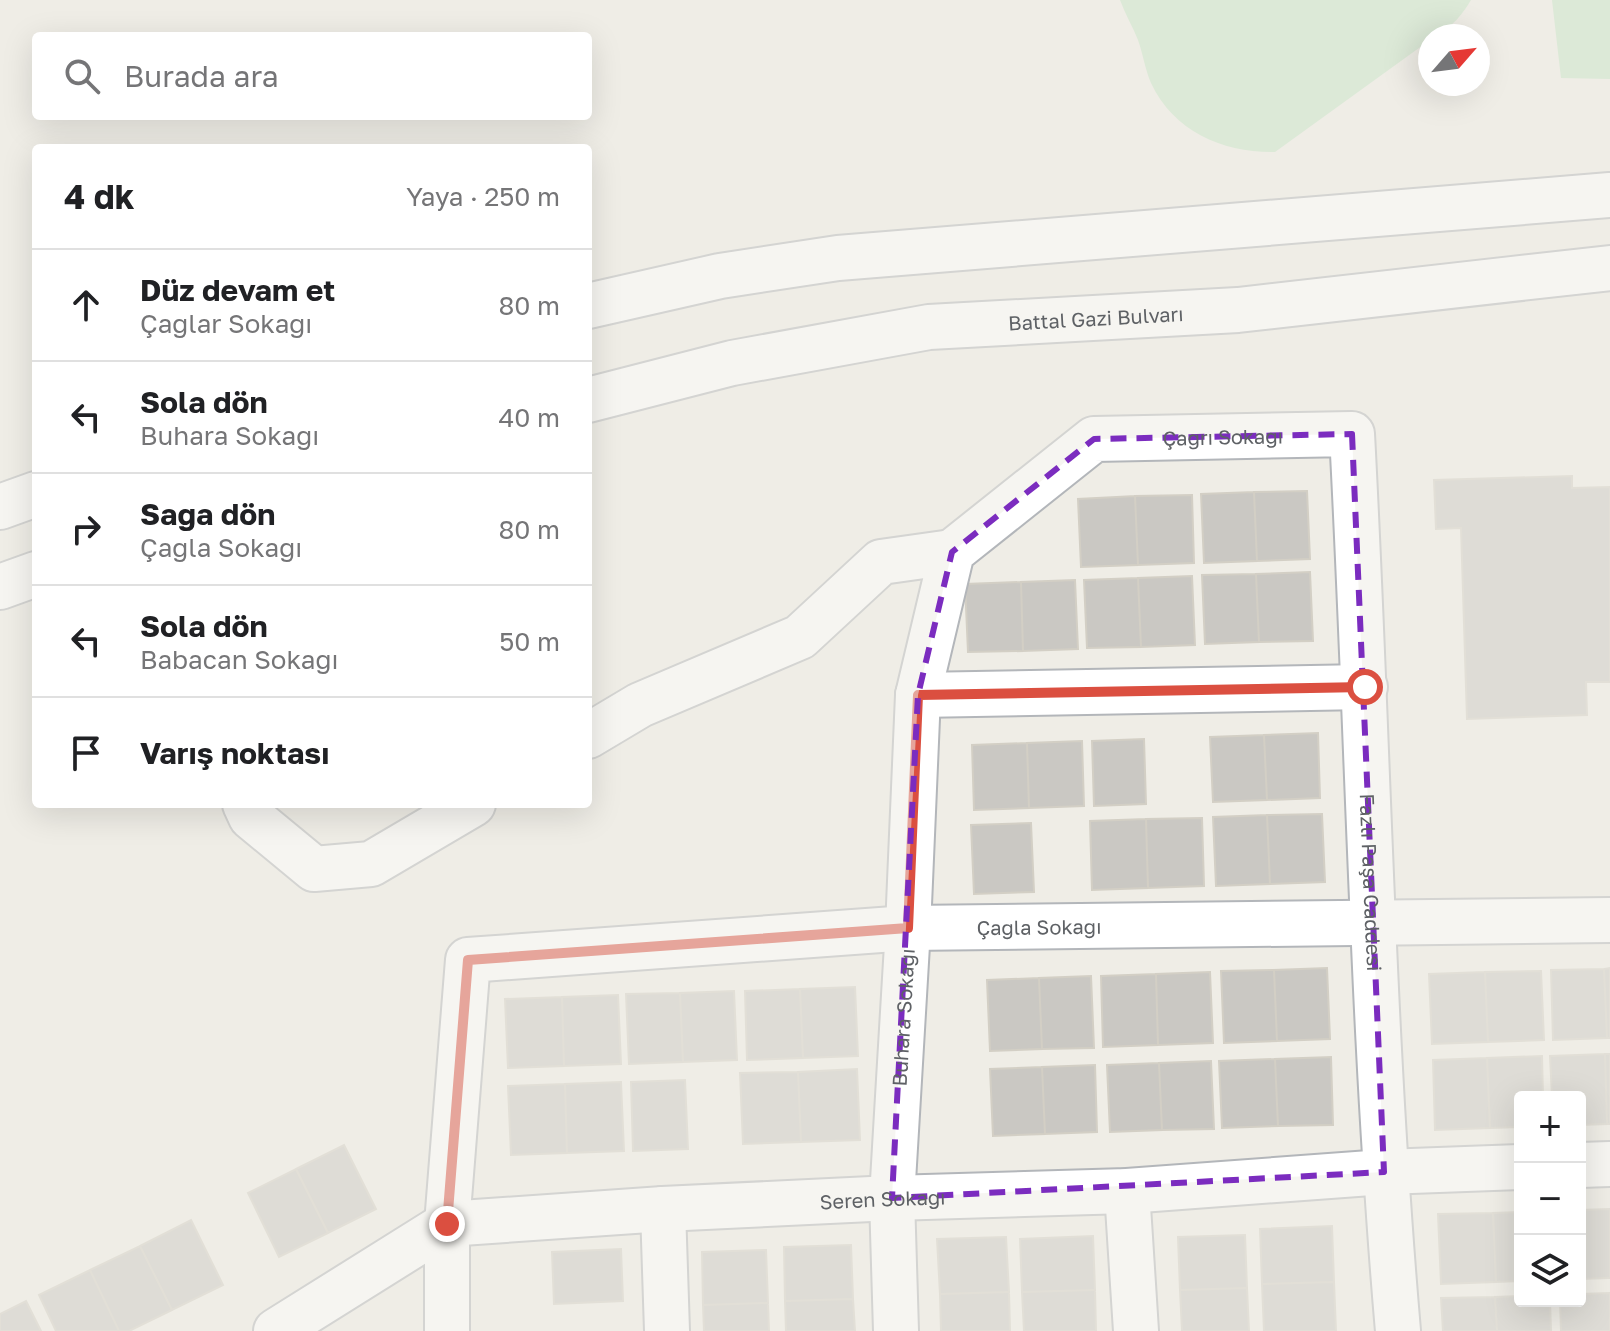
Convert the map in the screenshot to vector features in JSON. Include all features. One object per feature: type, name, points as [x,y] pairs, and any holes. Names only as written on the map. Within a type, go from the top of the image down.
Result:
[{"type":"street","points":[[592,305],[720,276],[838,258],[1610,195]]},
{"type":"street","name":"Battal Gazi Bulvarı","points":[[592,399],[732,363],[929,327],[1238,310],[1610,268]]},
{"type":"street","name":"Çağrı Sokağı","points":[[952,552],[1094,439],[1352,434]]},
{"type":"street","name":"Fazlı Paşa Caddesi","points":[[1352,434],[1365,687],[1371,924],[1384,1172],[1398,1331]]},
{"type":"street","points":[[0,507],[32,495]]},
{"type":"street","points":[[592,734],[640,705],[800,637],[881,562],[952,552]]},
{"type":"street","name":"Buhara Sokağı","points":[[896,1331],[892,1198],[918,695],[952,552]]},
{"type":"street","points":[[0,587],[32,575]]},
{"type":"street","points":[[918,695],[1365,687]]},
{"type":"street","points":[[247,808],[251,817],[314,869],[371,864],[466,808]]},
{"type":"street","name":"Çağla Sokağı","points":[[447,1224],[468,960],[908,928],[1610,920]]},
{"type":"street","points":[[1586,1165],[1610,1164]]},
{"type":"street","name":"Seren Sokağı","points":[[276,1331],[447,1224],[663,1209],[1127,1191],[1384,1172],[1514,1167]]},
{"type":"street","points":[[1127,1191],[1136,1331]]},
{"type":"street","points":[[663,1209],[667,1331]]},
{"type":"street","points":[[447,1224],[447,1331]]},
{"type":"highlighted area","points":[[1352,434],[1384,1172],[892,1198],[918,695],[952,552],[1094,439]]},
{"type":"green space","points":[[1120,0],[1471,0],[1452,24],[1418,24],[1418,49],[1275,152],[1237,149],[1219,144],[1187,127],[1173,115],[1151,83],[1138,40]]},
{"type":"green space","points":[[1552,0],[1610,0],[1610,79],[1561,78]]},
{"type":"building","points":[[1572,476],[1572,488],[1610,487],[1610,682],[1586,682],[1587,715],[1467,719],[1461,528],[1436,529],[1434,480]]},
{"type":"building","points":[[1307,491],[1310,559],[1257,561],[1254,492]]},
{"type":"building","points":[[1254,492],[1257,561],[1204,563],[1201,494]]},
{"type":"building","points":[[1192,495],[1194,563],[1138,565],[1135,496]]},
{"type":"building","points":[[1135,496],[1138,565],[1081,567],[1078,499]]},
{"type":"building","points":[[1310,572],[1313,641],[1259,642],[1256,574]]},
{"type":"building","points":[[1256,574],[1259,642],[1205,644],[1202,575]]},
{"type":"building","points":[[1192,576],[1195,645],[1141,647],[1138,578]]},
{"type":"building","points":[[1138,578],[1141,647],[1087,648],[1084,580]]},
{"type":"building","points":[[1075,580],[1078,649],[1023,651],[1021,582]]},
{"type":"building","points":[[1021,582],[1023,651],[968,652],[965,584]]},
{"type":"building","points":[[1318,733],[1320,798],[1267,800],[1264,735]]},
{"type":"building","points":[[1264,735],[1267,800],[1213,802],[1210,737]]},
{"type":"building","points":[[1144,739],[1146,804],[1094,806],[1092,741]]},
{"type":"building","points":[[1082,741],[1084,806],[1029,808],[1027,743]]},
{"type":"building","points":[[1027,743],[1029,808],[974,810],[972,745]]},
{"type":"building","points":[[1322,814],[1325,882],[1270,884],[1267,815]]},
{"type":"building","points":[[1267,815],[1270,884],[1216,886],[1213,817]]},
{"type":"building","points":[[1202,818],[1204,886],[1148,888],[1146,819]]},
{"type":"building","points":[[1146,819],[1148,888],[1092,890],[1090,821]]},
{"type":"building","points":[[1031,823],[1034,892],[974,894],[971,825]]},
{"type":"building","points":[[1327,968],[1330,1039],[1277,1041],[1274,970]]},
{"type":"building","points":[[1610,968],[1610,1038],[1607,1038],[1604,969]]},
{"type":"building","points":[[1604,969],[1607,1038],[1553,1040],[1551,970]]},
{"type":"building","points":[[1274,970],[1277,1041],[1224,1043],[1221,971]]},
{"type":"building","points":[[1541,971],[1544,1040],[1488,1042],[1485,972]]},
{"type":"building","points":[[1210,972],[1213,1043],[1158,1045],[1156,974]]},
{"type":"building","points":[[1485,972],[1488,1042],[1432,1044],[1429,974]]},
{"type":"building","points":[[1156,974],[1158,1045],[1103,1047],[1101,976]]},
{"type":"building","points":[[1091,976],[1094,1048],[1042,1049],[1039,978]]},
{"type":"building","points":[[1039,978],[1042,1049],[990,1051],[987,980]]},
{"type":"building","points":[[855,987],[858,1056],[803,1058],[800,989]]},
{"type":"building","points":[[800,989],[803,1058],[747,1060],[745,991]]},
{"type":"building","points":[[734,991],[737,1060],[683,1062],[680,993]]},
{"type":"building","points":[[680,993],[683,1062],[629,1064],[626,994]]},
{"type":"building","points":[[618,995],[621,1064],[564,1066],[562,997]]},
{"type":"building","points":[[562,997],[564,1066],[508,1068],[505,999]]},
{"type":"building","points":[[1605,1054],[1607,1124],[1586,1125],[1586,1091],[1552,1091],[1550,1056]]},
{"type":"building","points":[[1605,1054],[1610,1054],[1610,1124],[1607,1124]]},
{"type":"building","points":[[1542,1056],[1543,1091],[1514,1091],[1514,1127],[1490,1128],[1487,1058]]},
{"type":"building","points":[[1331,1057],[1333,1125],[1278,1126],[1275,1059]]},
{"type":"building","points":[[1487,1058],[1490,1128],[1435,1130],[1433,1060]]},
{"type":"building","points":[[1275,1059],[1278,1126],[1222,1128],[1219,1061]]},
{"type":"building","points":[[1211,1061],[1214,1129],[1162,1130],[1159,1063]]},
{"type":"building","points":[[1159,1063],[1162,1130],[1110,1132],[1107,1065]]},
{"type":"building","points":[[1095,1065],[1097,1132],[1045,1134],[1042,1067]]},
{"type":"building","points":[[1042,1067],[1045,1134],[993,1136],[990,1069]]},
{"type":"building","points":[[857,1069],[860,1140],[801,1142],[798,1072]]},
{"type":"building","points":[[798,1072],[801,1142],[743,1144],[740,1073]]},
{"type":"building","points":[[685,1080],[688,1149],[633,1151],[631,1082]]},
{"type":"building","points":[[621,1082],[624,1151],[567,1153],[565,1084]]},
{"type":"building","points":[[565,1084],[567,1153],[511,1155],[508,1086]]},
{"type":"building","points":[[344,1145],[376,1209],[328,1233],[296,1169]]},
{"type":"building","points":[[296,1169],[328,1233],[279,1257],[248,1193]]},
{"type":"building","points":[[1610,1209],[1610,1278],[1586,1279],[1586,1210]]},
{"type":"building","points":[[1514,1212],[1514,1281],[1496,1282],[1493,1213]]},
{"type":"building","points":[[1493,1213],[1496,1282],[1441,1284],[1438,1214]]},
{"type":"building","points":[[191,1220],[223,1285],[172,1310],[140,1246]]},
{"type":"building","points":[[1332,1226],[1334,1282],[1262,1284],[1260,1229]]},
{"type":"building","points":[[1245,1235],[1247,1288],[1180,1290],[1178,1237]]},
{"type":"building","points":[[1093,1236],[1095,1290],[1022,1292],[1020,1239]]},
{"type":"building","points":[[1006,1237],[1009,1292],[940,1294],[937,1239]]},
{"type":"building","points":[[851,1245],[853,1299],[785,1301],[784,1247]]},
{"type":"building","points":[[140,1246],[172,1310],[129,1331],[119,1331],[90,1270]]},
{"type":"building","points":[[621,1249],[623,1301],[554,1304],[552,1252]]},
{"type":"building","points":[[766,1250],[768,1303],[703,1305],[702,1252]]},
{"type":"building","points":[[90,1270],[119,1331],[56,1331],[39,1295]]},
{"type":"building","points":[[1334,1282],[1336,1331],[1264,1331],[1262,1284]]},
{"type":"building","points":[[1247,1288],[1249,1331],[1182,1331],[1180,1290]]},
{"type":"building","points":[[1095,1290],[1096,1331],[1024,1331],[1022,1292]]},
{"type":"building","points":[[1009,1292],[1010,1331],[941,1331],[940,1294]]},
{"type":"building","points":[[1610,1293],[1610,1331],[1561,1331],[1560,1307],[1586,1307],[1586,1294]]},
{"type":"building","points":[[1514,1296],[1514,1307],[1550,1307],[1551,1331],[1497,1331],[1495,1297]]},
{"type":"building","points":[[1495,1297],[1497,1331],[1443,1331],[1441,1298]]},
{"type":"building","points":[[853,1299],[855,1331],[786,1331],[785,1301]]},
{"type":"building","points":[[26,1301],[41,1331],[0,1331],[0,1314]]},
{"type":"building","points":[[768,1303],[769,1331],[704,1331],[703,1305]]},
{"type":"route","points":[[447,1224],[468,960],[908,928],[918,695],[1365,687]]}]
